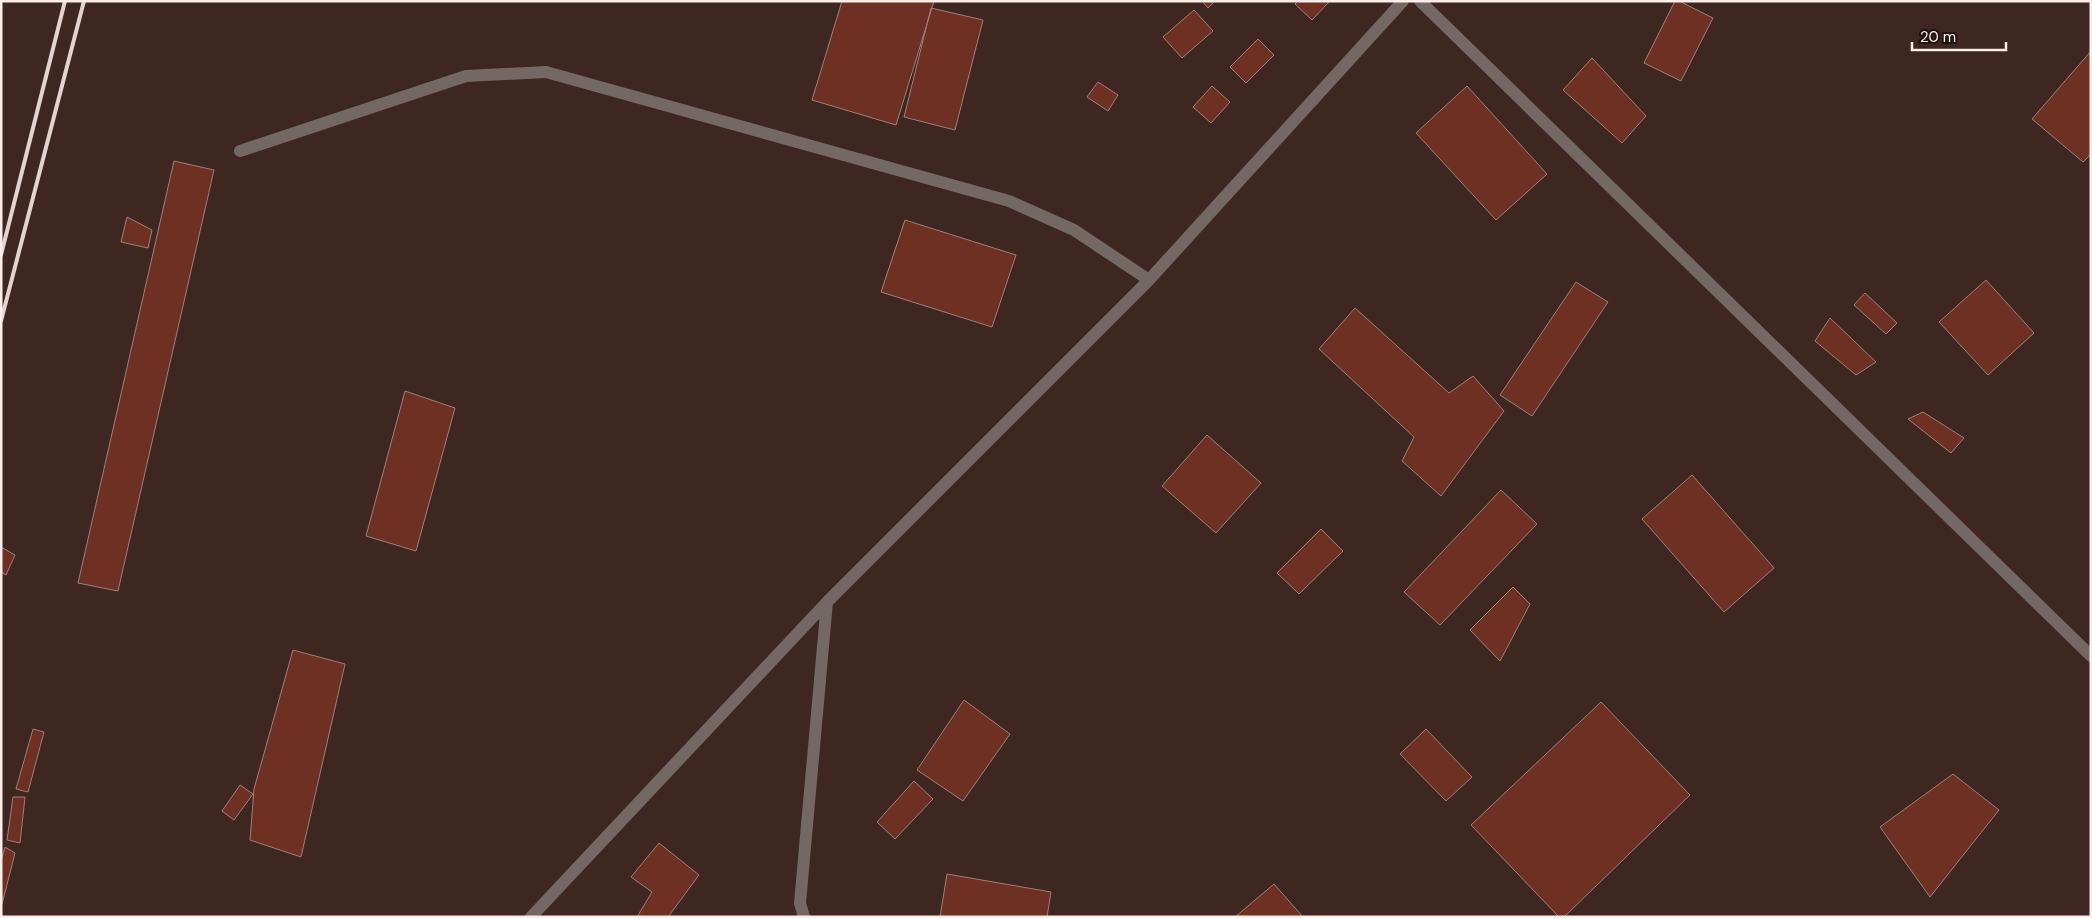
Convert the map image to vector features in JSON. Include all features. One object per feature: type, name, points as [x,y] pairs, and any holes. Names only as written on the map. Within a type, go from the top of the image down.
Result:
[{"type":"street","points":[[531,917],[827,602],[1149,280],[1403,1]]},
{"type":"street","points":[[1420,1],[2091,656]]},
{"type":"street","points":[[240,152],[466,76],[546,72],[1009,201],[1074,230],[1149,280]]},
{"type":"street","points":[[798,917],[827,602]]},
{"type":"street","points":[[800,903],[804,917]]},
{"type":"building","points":[[842,1],[934,1],[896,125],[812,100]]},
{"type":"building","points":[[1202,1],[1215,1],[1208,8]]},
{"type":"building","points":[[1298,1],[1329,2],[1312,20],[1295,4]]},
{"type":"building","points":[[1675,1],[1679,1],[1713,18],[1681,81],[1644,63]]},
{"type":"building","points":[[931,8],[983,20],[955,130],[904,117]]},
{"type":"building","points":[[1194,10],[1213,31],[1182,58],[1163,37]]},
{"type":"building","points":[[1258,39],[1274,55],[1246,83],[1230,67]]},
{"type":"building","points":[[2091,51],[2091,154],[2083,162],[2032,119]]},
{"type":"building","points":[[1592,58],[1646,116],[1622,143],[1563,90]]},
{"type":"building","points":[[1098,82],[1118,95],[1108,111],[1087,97]]},
{"type":"building","points":[[1212,86],[1230,102],[1211,123],[1193,107]]},
{"type":"building","points":[[1467,86],[1547,174],[1496,220],[1416,133]]},
{"type":"building","points":[[174,161],[214,170],[118,591],[78,583]]},
{"type":"building","points":[[127,217],[152,230],[148,248],[121,242]]},
{"type":"building","points":[[905,220],[1016,255],[992,327],[881,292]]},
{"type":"building","points":[[1986,280],[2034,333],[1988,375],[1939,322]]},
{"type":"building","points":[[1576,282],[1608,302],[1532,416],[1500,395]]},
{"type":"building","points":[[1865,293],[1897,323],[1886,334],[1854,305]]},
{"type":"building","points":[[1355,308],[1449,393],[1473,376],[1504,411],[1441,496],[1402,461],[1414,437],[1319,349]]},
{"type":"building","points":[[1830,318],[1876,362],[1856,375],[1815,341]]},
{"type":"building","points":[[405,391],[455,408],[416,551],[366,536]]},
{"type":"building","points":[[1923,412],[1964,438],[1951,453],[1908,419]]},
{"type":"building","points":[[1207,435],[1261,483],[1216,533],[1162,486]]},
{"type":"building","points":[[1692,475],[1774,568],[1724,612],[1642,519]]},
{"type":"building","points":[[1501,490],[1537,524],[1440,625],[1404,592]]},
{"type":"building","points":[[1321,529],[1343,551],[1299,594],[1277,573]]},
{"type":"building","points":[[1,547],[15,555],[6,575],[1,572]]},
{"type":"building","points":[[1513,587],[1530,604],[1500,661],[1470,630]]},
{"type":"building","points":[[293,650],[345,664],[301,857],[250,840],[254,789]]},
{"type":"building","points":[[964,700],[1010,734],[963,801],[917,770]]},
{"type":"building","points":[[1601,702],[1690,795],[1564,917],[1559,917],[1471,825]]},
{"type":"building","points":[[33,729],[44,732],[28,792],[16,789]]},
{"type":"building","points":[[1426,729],[1472,777],[1446,801],[1400,754]]},
{"type":"building","points":[[1953,774],[1999,810],[1930,897],[1880,827]]},
{"type":"building","points":[[914,781],[933,799],[895,839],[877,822]]},
{"type":"building","points":[[240,785],[253,794],[234,820],[222,811]]},
{"type":"building","points":[[13,797],[25,797],[20,843],[7,840]]},
{"type":"building","points":[[659,843],[699,875],[668,917],[637,917],[652,892],[631,877]]},
{"type":"building","points":[[5,847],[15,853],[2,904],[1,861]]},
{"type":"building","points":[[947,874],[1051,892],[1047,917],[940,917]]},
{"type":"building","points":[[1274,884],[1303,917],[1235,917]]},
{"type":"railway","points":[[1,255],[65,1]]},
{"type":"railway","points":[[1,321],[84,1]]}]
